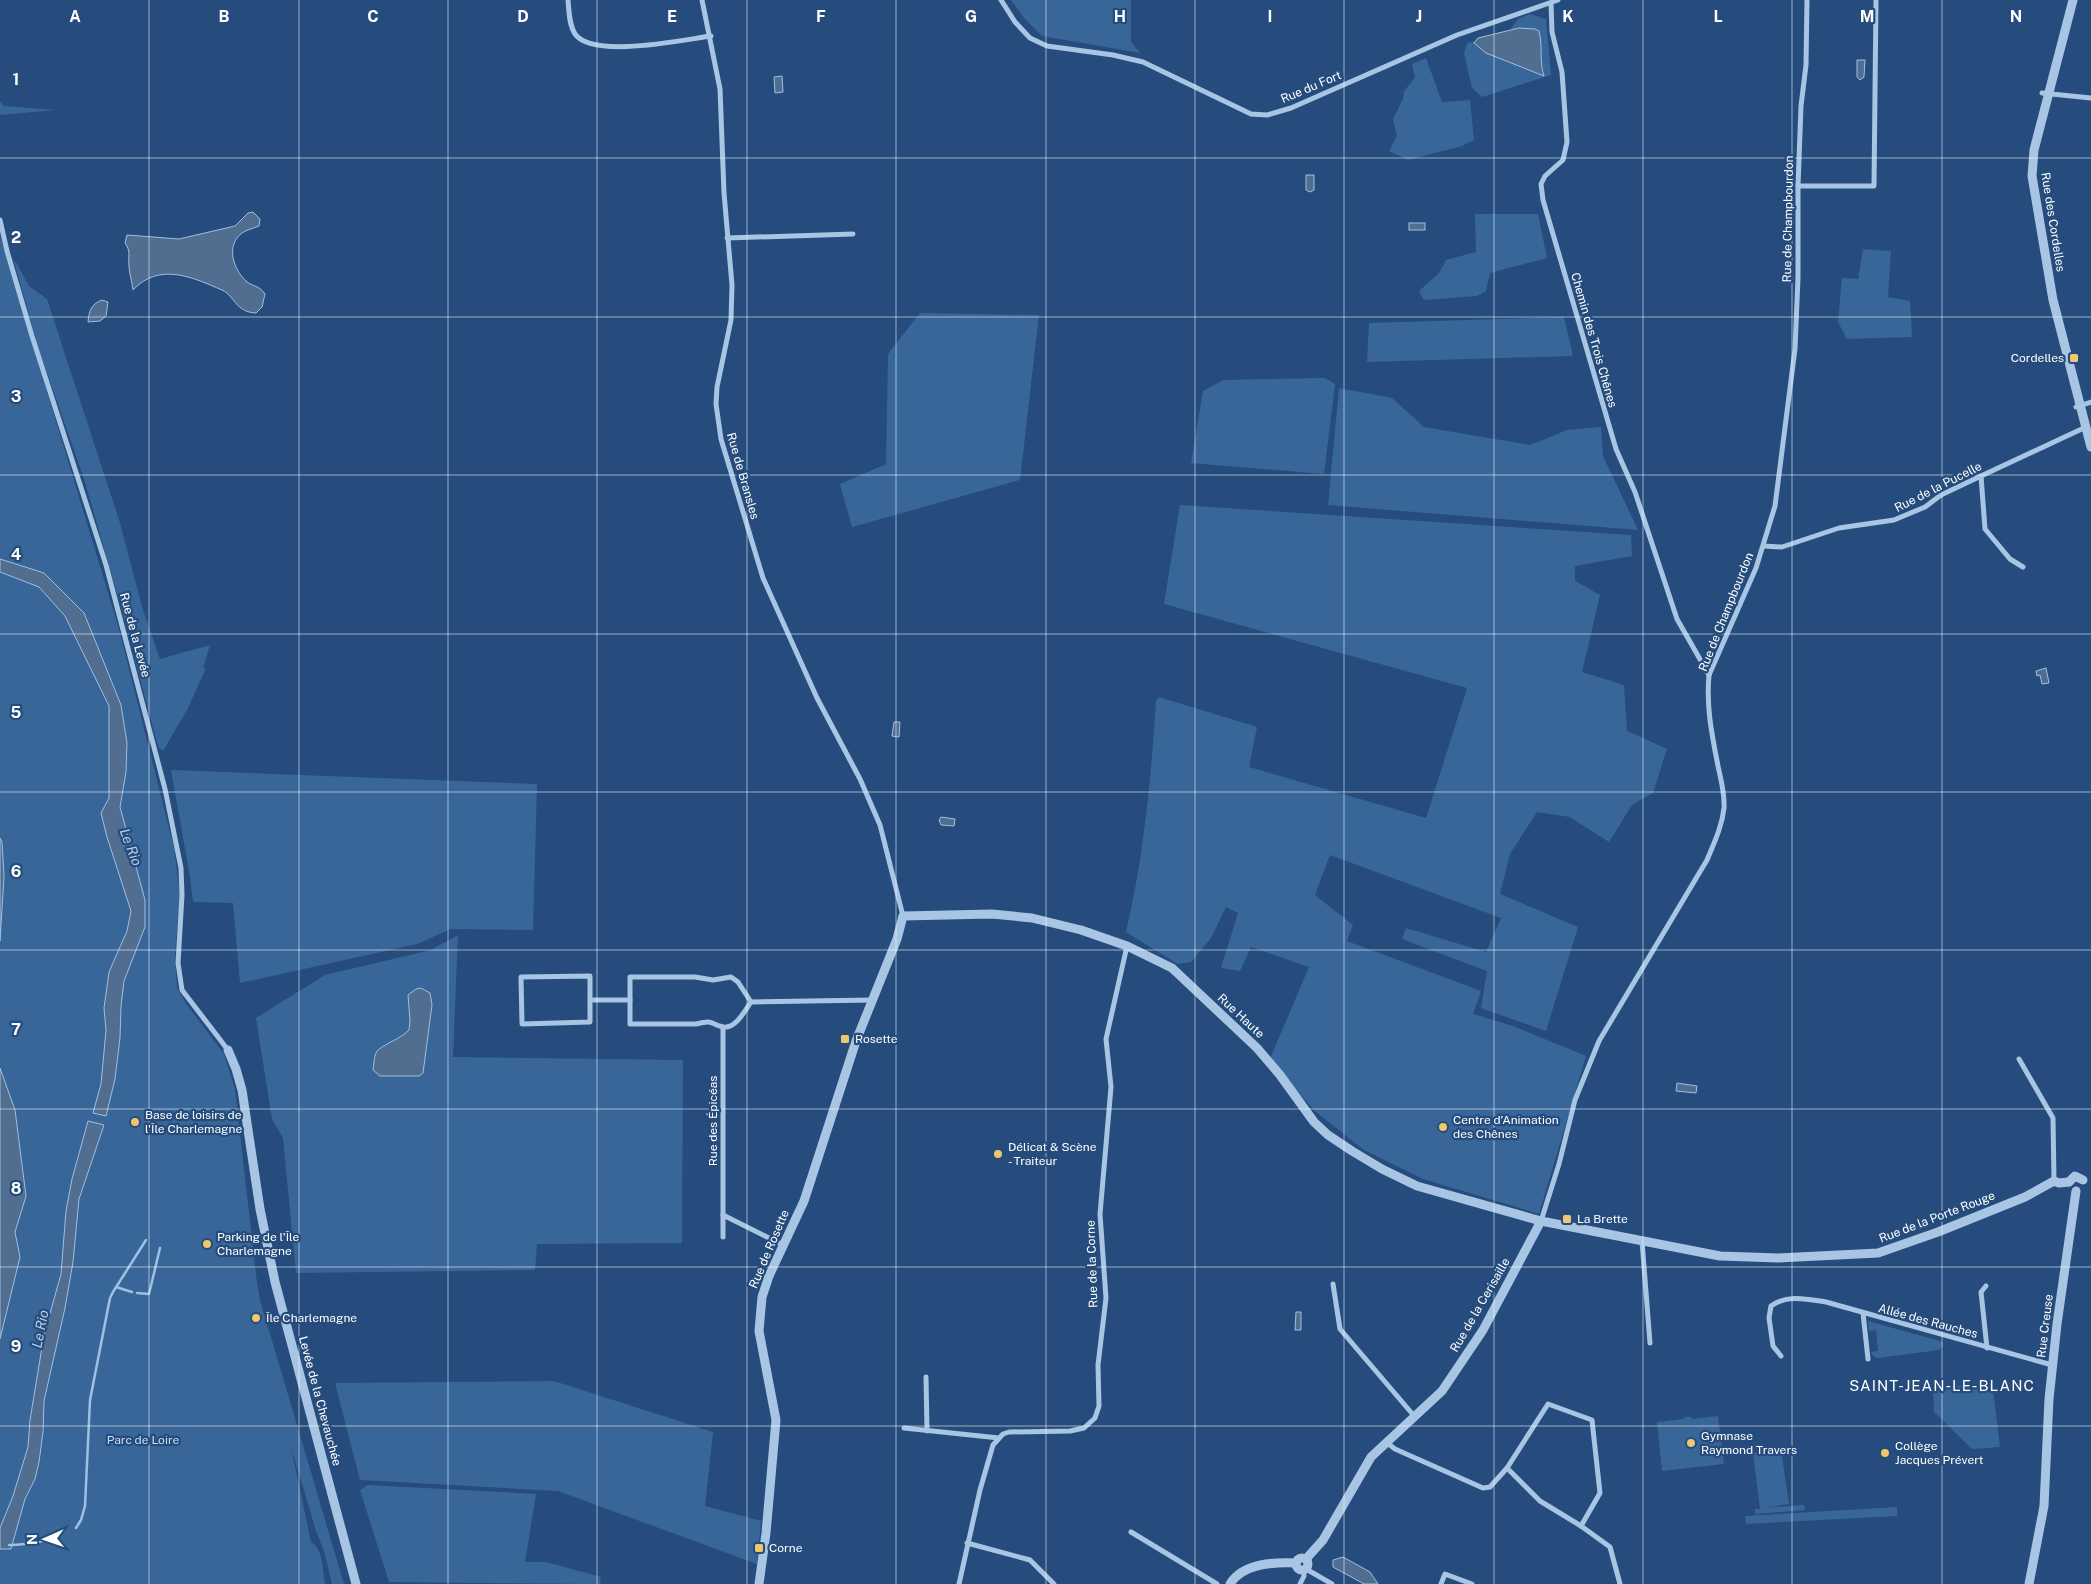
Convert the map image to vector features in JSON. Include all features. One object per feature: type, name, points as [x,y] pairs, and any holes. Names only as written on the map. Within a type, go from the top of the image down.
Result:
[{"type":"street","points":[[568,0],[571,24],[575,33],[581,40],[590,44],[604,47],[651,44],[710,36]]},
{"type":"street","name":"Rue de Bransles","points":[[702,0],[720,89],[724,193],[732,285],[731,320],[717,387],[716,404],[721,439],[763,578],[817,698],[860,779],[880,825],[903,916]]},
{"type":"street","name":"Rue du Fort","points":[[1001,0],[1015,22],[1030,38],[1047,46],[1113,55],[1143,62],[1243,111],[1251,114],[1267,115],[1291,108],[1457,35],[1558,0]]},
{"type":"street","name":"Rue de Champbourdon","points":[[1541,1221],[1559,1164],[1575,1100],[1599,1041],[1707,860],[1721,828],[1724,808],[1723,793],[1708,712],[1710,675],[1764,546],[1775,506],[1795,349],[1798,278],[1798,186],[1801,106],[1806,65],[1807,0]]},
{"type":"street","points":[[1798,186],[1874,186],[1876,0]]},
{"type":"street","name":"Rue des Cordelles","points":[[2073,0],[2045,94],[2034,150],[2032,176],[2053,300],[2078,406],[2091,447]]},
{"type":"street","name":"Chemin des Trois Chênes","points":[[1551,3],[1552,32],[1562,72],[1566,142],[1563,160],[1544,176],[1541,184],[1543,200],[1616,449],[1635,492],[1677,619],[1710,675]]},
{"type":"street","points":[[2045,94],[2091,98]]},
{"type":"street","name":"Rue de la Levée","points":[[0,220],[32,336],[106,565],[165,788],[180,868],[182,894],[178,963],[182,990],[228,1050]]},
{"type":"street","points":[[728,238],[854,234]]},
{"type":"street","points":[[2078,406],[2091,402]]},
{"type":"street","name":"Rue de la Pucelle","points":[[1764,546],[1782,547],[1838,528],[1894,520],[1925,507],[1941,495],[2086,427]]},
{"type":"street","points":[[1981,476],[1985,529],[2010,559],[2023,567]]},
{"type":"street","name":"Rue Haute","points":[[903,916],[992,914],[1032,918],[1081,930],[1127,946],[1172,968],[1257,1048],[1280,1075],[1314,1122],[1328,1135],[1352,1151],[1382,1169],[1417,1186],[1541,1221]]},
{"type":"street","name":"Rue de Rosette","points":[[759,1584],[766,1534],[776,1420],[760,1331],[762,1297],[783,1244],[804,1201],[856,1041],[897,938],[903,916]]},
{"type":"street","name":"Rue de la Corne","points":[[999,1438],[1009,1432],[1070,1431],[1084,1428],[1095,1418],[1099,1406],[1098,1365],[1106,1298],[1100,1214],[1112,1087],[1106,1039],[1127,946]]},
{"type":"street","points":[[590,976],[590,1000],[590,1022],[522,1024],[521,977],[590,976]]},
{"type":"street","points":[[630,977],[695,977],[713,980],[731,977],[738,982],[751,1002],[738,1020],[730,1026],[723,1027],[706,1021],[696,1024],[630,1024],[630,977]]},
{"type":"street","points":[[590,1000],[630,1000]]},
{"type":"street","points":[[751,1002],[872,1000]]},
{"type":"street","name":"Rue des Épicéas","points":[[723,1027],[723,1237]]},
{"type":"street","name":"Levée de la Chevauchée","points":[[228,1050],[242,1090],[260,1209],[275,1282],[356,1583]]},
{"type":"street","points":[[2020,1059],[2053,1118],[2054,1181],[2059,1183],[2069,1182],[2075,1176],[2087,1177],[2083,1186],[2076,1190],[2070,1187],[2069,1182]]},
{"type":"street","name":"Rue de la Porte Rouge","points":[[1541,1221],[1730,1256],[1778,1258],[1878,1252],[1938,1232],[1999,1208],[2028,1196],[2054,1181]]},
{"type":"street","name":"Rue Creuse","points":[[2029,1584],[2044,1506],[2052,1365],[2076,1190]]},
{"type":"street","points":[[723,1215],[783,1244]]},
{"type":"street","name":"Rue de la Cerisaille","points":[[1300,1584],[1304,1576],[1305,1566],[1323,1540],[1371,1457],[1442,1391],[1482,1330],[1541,1221]]},
{"type":"street","points":[[1642,1241],[1650,1343]]},
{"type":"street","points":[[1333,1284],[1340,1329],[1415,1417]]},
{"type":"street","name":"Allée des Rauches","points":[[1986,1286],[1981,1292],[1987,1348]]},
{"type":"street","name":"Allée des Rauches","points":[[1782,1356],[1773,1346],[1770,1318],[1771,1306],[1778,1301],[1798,1298],[1826,1302],[2052,1365]]},
{"type":"street","name":"Allée des Rauches","points":[[1863,1313],[1868,1359]]},
{"type":"street","points":[[926,1377],[927,1431]]},
{"type":"street","points":[[1386,1442],[1395,1449],[1483,1488],[1490,1488],[1507,1468],[1548,1404],[1592,1420],[1600,1493],[1581,1526]]},
{"type":"street","points":[[904,1428],[999,1438]]},
{"type":"street","points":[[959,1584],[967,1543],[993,1445],[999,1438]]},
{"type":"street","points":[[1507,1468],[1540,1501],[1581,1526],[1610,1547],[1620,1584]]},
{"type":"street","points":[[1131,1532],[1217,1584]]},
{"type":"street","points":[[967,1543],[1030,1560],[1054,1584]]},
{"type":"street","points":[[1230,1584],[1248,1569],[1265,1564],[1296,1563],[1301,1558],[1305,1566],[1332,1584]]},
{"type":"street","points":[[1441,1584],[1445,1574],[1472,1584]]},
{"type":"green space","points":[[1011,0],[1131,0],[1131,42],[1140,53],[1042,36],[1024,18]]},
{"type":"green space","points":[[1530,14],[1546,19],[1551,75],[1482,97],[1472,88],[1464,53],[1467,43],[1507,34],[1518,19]]},
{"type":"green space","points":[[1426,58],[1442,102],[1470,100],[1474,140],[1462,146],[1408,160],[1389,151],[1397,136],[1393,119],[1403,99],[1404,91],[1415,78],[1412,64]]},
{"type":"green space","points":[[0,101],[4,106],[56,110],[0,115]]},
{"type":"green space","points":[[1475,214],[1538,214],[1547,258],[1490,273],[1486,291],[1477,296],[1424,300],[1419,291],[1439,273],[1446,260],[1476,252]]},
{"type":"green space","name":"Parc de Loire","points":[[0,236],[119,629],[174,848],[180,894],[175,954],[177,988],[187,1005],[224,1054],[235,1089],[260,1300],[344,1584],[332,1584],[324,1551],[316,1531],[291,1447],[311,1542],[318,1549],[320,1555],[325,1584],[0,1584]]},
{"type":"green space","points":[[1863,249],[1891,251],[1888,297],[1910,301],[1912,337],[1847,339],[1838,322],[1842,278],[1858,279]]},
{"type":"green space","points":[[14,261],[29,286],[47,299],[120,523],[142,607],[160,659],[210,645],[203,669],[206,668],[187,710],[163,751],[159,748],[156,739],[134,656],[133,637],[127,628],[84,479],[38,347]]},
{"type":"green space","points":[[920,313],[1039,315],[1020,480],[852,527],[840,484],[886,464],[888,354]]},
{"type":"green space","points":[[1564,317],[1573,356],[1367,362],[1369,323]]},
{"type":"green space","points":[[1325,378],[1335,384],[1324,474],[1191,463],[1203,391],[1223,380]]},
{"type":"green space","points":[[1339,388],[1392,398],[1424,427],[1530,445],[1567,430],[1601,427],[1603,456],[1638,530],[1328,505]]},
{"type":"green space","points":[[1180,505],[1631,535],[1632,556],[1575,566],[1575,581],[1600,595],[1582,672],[1624,685],[1627,731],[1667,749],[1653,793],[1632,805],[1609,842],[1570,817],[1537,812],[1510,854],[1500,894],[1578,927],[1546,1031],[1481,1008],[1487,971],[1402,939],[1406,928],[1486,952],[1501,918],[1330,855],[1315,895],[1353,925],[1347,941],[1481,991],[1473,1014],[1513,1026],[1586,1056],[1539,1214],[1423,1179],[1364,1150],[1316,1112],[1269,1061],[1309,967],[1251,947],[1240,971],[1221,968],[1238,913],[1226,907],[1211,938],[1191,962],[1178,964],[1126,932],[1138,875],[1149,788],[1156,701],[1159,697],[1257,727],[1249,767],[1426,818],[1467,688],[1164,604]]},
{"type":"green space","points":[[171,770],[537,784],[533,930],[451,929],[417,944],[240,983],[233,903],[193,902]]},
{"type":"green space","points":[[458,935],[453,1057],[683,1060],[682,1243],[537,1244],[535,1270],[296,1273],[283,1138],[272,1119],[256,1018],[325,975],[431,950]]},
{"type":"green space","points":[[1868,1321],[1943,1342],[1943,1346],[1939,1350],[1878,1358],[1873,1356],[1871,1352],[1878,1351],[1876,1330],[1869,1331]]},
{"type":"green space","points":[[554,1381],[713,1432],[705,1506],[761,1521],[757,1564],[558,1491],[360,1480],[335,1383]]},
{"type":"green space","points":[[1992,1381],[2000,1447],[1972,1449],[1934,1412],[1933,1390]]},
{"type":"green space","name":"Gymnase Raymond Travers","points":[[1718,1416],[1724,1464],[1662,1471],[1657,1422],[1684,1419],[1684,1417],[1691,1417],[1692,1419]]},
{"type":"green space","points":[[1781,1449],[1789,1504],[1765,1508],[1804,1505],[1805,1510],[1755,1514],[1755,1509],[1760,1509],[1753,1453]]},
{"type":"green space","points":[[368,1485],[536,1494],[525,1562],[546,1562],[601,1577],[600,1584],[389,1582],[360,1490]]},
{"type":"green space","points":[[1897,1507],[1897,1516],[1746,1524],[1745,1516]]},
{"type":"shaded area","points":[[1519,28],[1539,31],[1544,76],[1486,53],[1474,43],[1478,38]]},
{"type":"shaded area","points":[[1857,60],[1865,60],[1864,77],[1860,80],[1857,77]]},
{"type":"shaded area","points":[[782,76],[783,92],[775,93],[774,77]]},
{"type":"shaded area","points":[[1306,175],[1314,175],[1314,190],[1310,192],[1306,190]]},
{"type":"shaded area","points":[[253,212],[260,219],[259,226],[242,233],[237,238],[234,244],[233,258],[238,271],[246,281],[265,294],[262,307],[256,313],[239,307],[222,290],[188,277],[165,274],[154,276],[143,281],[133,290],[129,268],[129,251],[125,243],[127,235],[179,239],[235,226],[248,213]]},
{"type":"shaded area","points":[[1409,223],[1425,223],[1425,230],[1409,230]]},
{"type":"shaded area","points":[[102,300],[108,302],[106,316],[100,321],[88,322],[91,308]]},
{"type":"shaded area","points":[[0,559],[44,573],[84,613],[121,705],[127,743],[126,772],[120,807],[145,900],[145,927],[124,981],[115,1079],[106,1116],[93,1113],[101,1084],[106,1030],[104,1008],[109,972],[127,931],[131,911],[101,813],[109,798],[109,706],[65,616],[39,587],[0,572]]},
{"type":"shaded area","points":[[2046,668],[2049,683],[2042,684],[2040,675],[2037,676],[2036,671]]},
{"type":"shaded area","points":[[894,722],[900,722],[899,737],[892,736]]},
{"type":"shaded area","points":[[941,817],[955,819],[954,826],[941,825],[939,820]]},
{"type":"shaded area","points":[[0,838],[2,842],[4,876],[0,941]]},
{"type":"shaded area","points":[[421,988],[430,993],[432,1005],[423,1073],[419,1076],[380,1076],[373,1070],[377,1052],[409,1030],[408,995]]},
{"type":"shaded area","points":[[0,1068],[15,1110],[26,1196],[15,1232],[20,1257],[0,1339]]},
{"type":"shaded area","points":[[1677,1083],[1697,1086],[1696,1093],[1676,1091]]},
{"type":"shaded area","points":[[88,1121],[104,1125],[79,1199],[73,1262],[65,1308],[44,1401],[43,1432],[39,1462],[35,1479],[25,1499],[11,1549],[0,1549],[0,1528],[13,1496],[28,1447],[30,1420],[44,1335],[61,1274],[66,1211],[72,1179]]},
{"type":"shaded area","points":[[1296,1312],[1301,1312],[1301,1330],[1295,1330]]},
{"type":"shaded area","points":[[1343,1557],[1370,1572],[1378,1584],[1364,1584],[1333,1567],[1333,1560]]},
{"type":"waterway","points":[[76,1528],[81,1520],[85,1506],[90,1400],[110,1298],[146,1240]]},
{"type":"waterway","points":[[137,1293],[149,1294],[160,1248]]},
{"type":"waterway","points":[[116,1287],[132,1292]]},
{"type":"waterway","points":[[9,1545],[37,1542],[53,1535]]},
{"type":"place","name":"Cordelles","points":[[2074,358]]},
{"type":"place","name":"Rosette","points":[[845,1039]]},
{"type":"place","name":"Base de loisirs de l'Île Charlemagne","points":[[135,1122]]},
{"type":"place","name":"Centre d’Animation des Chênes","points":[[1443,1127]]},
{"type":"place","name":"Délicat & Scène - Traiteur","points":[[998,1154]]},
{"type":"place","name":"La Brette","points":[[1567,1219]]},
{"type":"place","name":"Parking de l'Île Charlemagne","points":[[207,1244]]},
{"type":"place","name":"Île Charlemagne","points":[[256,1318]]},
{"type":"place","name":"Gymnase Raymond Travers","points":[[1691,1443]]},
{"type":"place","name":"Collège Jacques Prévert","points":[[1885,1453]]},
{"type":"place","name":"Corne","points":[[759,1548]]},
{"type":"district","name":"SAINT-JEAN-LE-BLANC","points":[[1942,1385]]},
{"type":"water label","name":"Le Rio","points":[[131,847]]},
{"type":"water label","name":"Le Rio","points":[[40,1329]]}]
